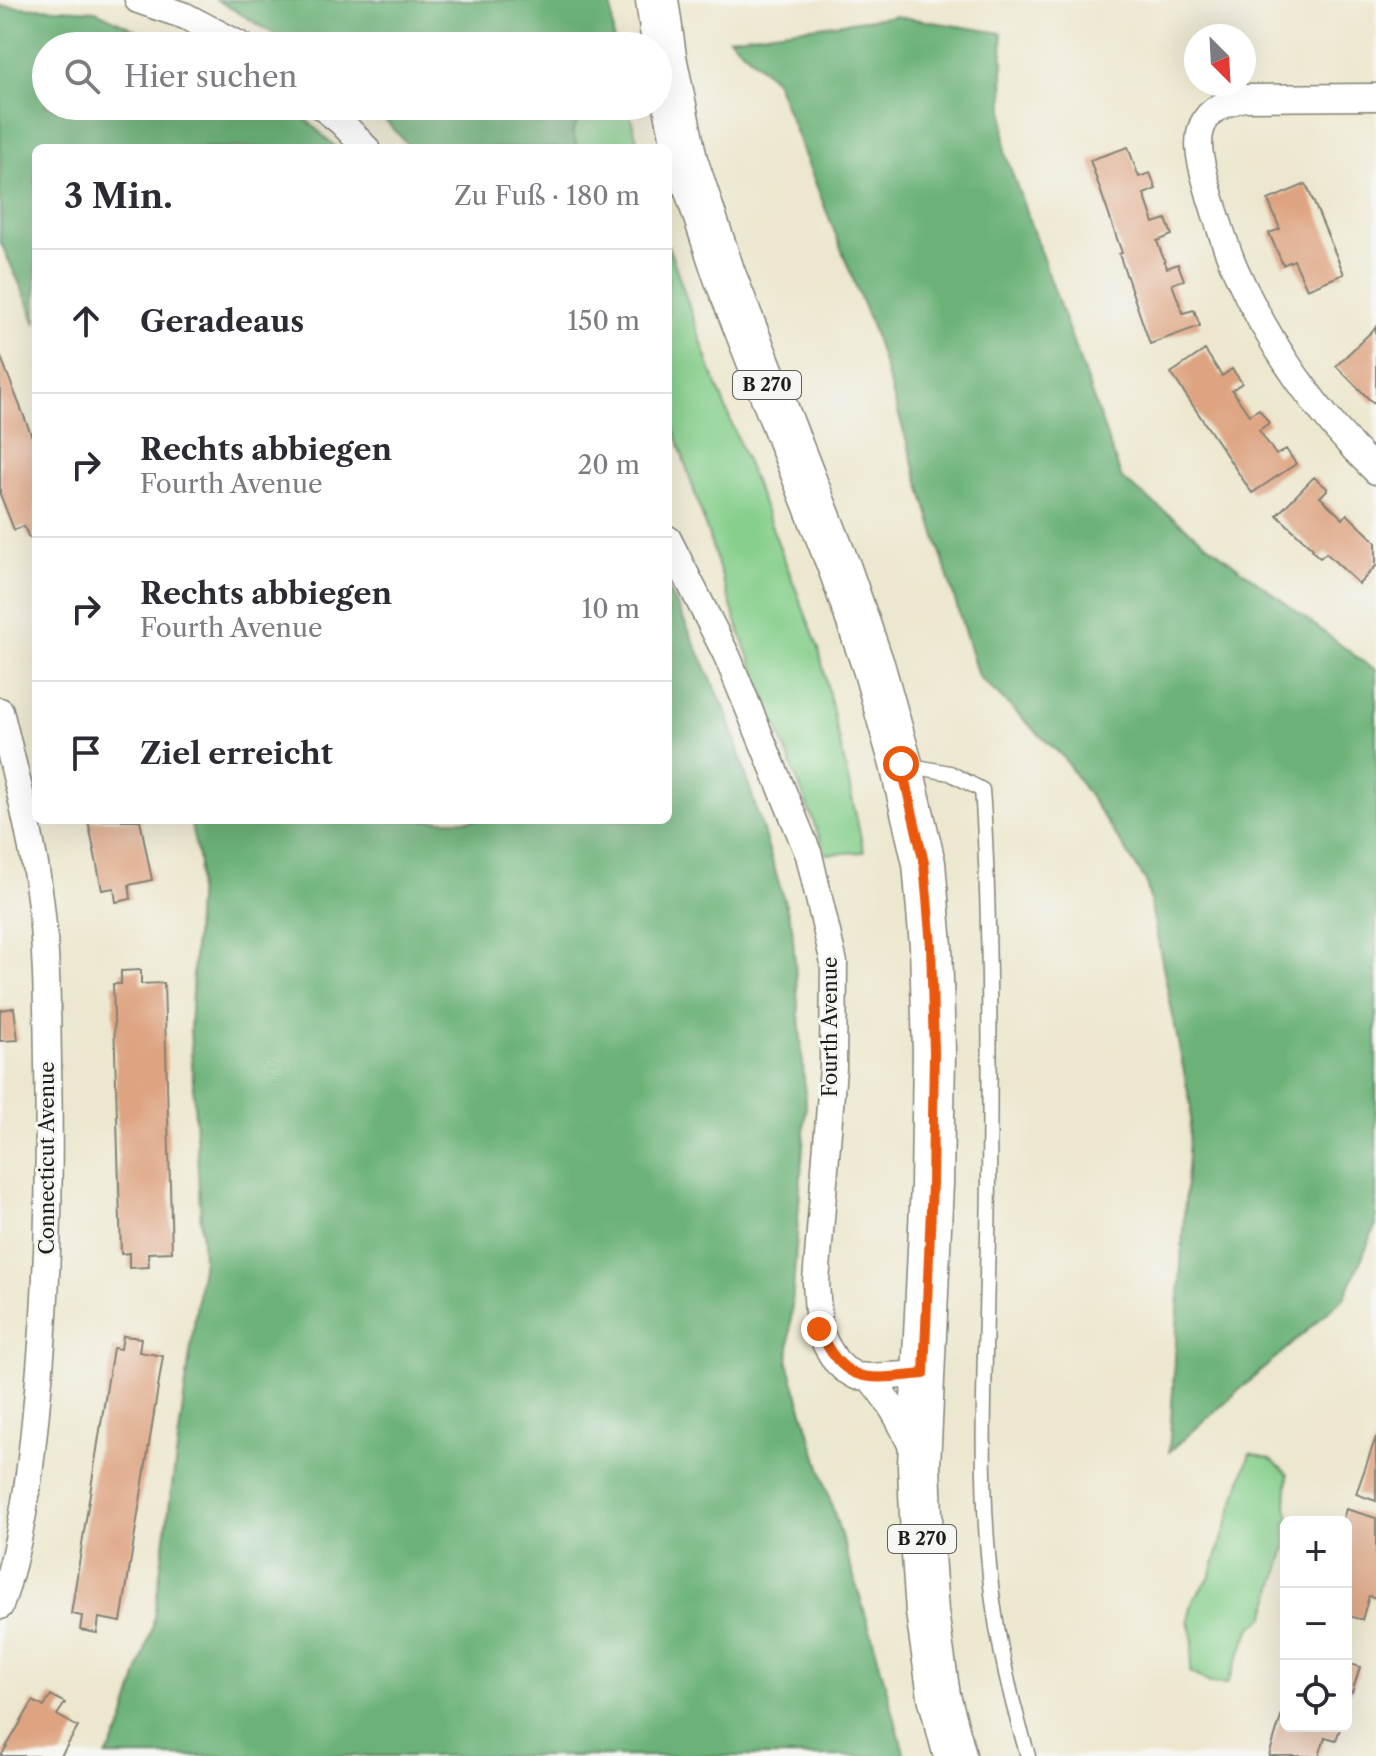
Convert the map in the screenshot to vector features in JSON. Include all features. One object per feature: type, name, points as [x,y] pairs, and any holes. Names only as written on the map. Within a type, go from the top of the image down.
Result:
[{"type":"main road","name":"B 270","points":[[657,0],[661,32]]},
{"type":"main road","name":"B 270","points":[[672,93],[686,160],[703,215],[734,302],[841,572],[874,668],[924,863],[934,1052],[919,1465],[927,1612],[939,1696],[955,1756]]},
{"type":"street","points":[[138,0],[185,16]]},
{"type":"street","points":[[160,0],[215,32]]},
{"type":"street","points":[[1374,466],[1344,438],[1314,401],[1256,313],[1235,269],[1219,223],[1204,175],[1199,146],[1207,117],[1222,105],[1243,98],[1376,97]]},
{"type":"street","points":[[339,120],[362,144]]},
{"type":"street","name":"Fourth Avenue","points":[[672,547],[727,656],[809,855],[834,963],[833,1068],[816,1282],[819,1329],[826,1345],[844,1369],[856,1376],[869,1377],[888,1399],[900,1418],[919,1465]]},
{"type":"street","name":"Connecticut Avenue","points":[[0,711],[35,869],[46,952],[49,1208],[35,1424],[24,1507],[13,1563],[0,1606]]},
{"type":"street","points":[[869,1377],[924,1374]]},
{"type":"lane","points":[[901,764],[950,773],[982,790],[987,842],[991,1128],[984,1443],[988,1554],[1005,1667],[1028,1756]]},
{"type":"green space","points":[[217,0],[611,0],[613,32],[271,32]]},
{"type":"green space","points":[[0,6],[96,11],[139,32],[32,32],[32,120],[306,120],[333,144],[32,144],[32,313],[0,241]]},
{"type":"green space","points":[[895,16],[1002,33],[1005,153],[1122,479],[1376,669],[1376,1225],[1345,1297],[1169,1452],[1191,1107],[1146,881],[1063,757],[978,676],[873,330],[775,80],[729,38]]},
{"type":"green space","points":[[385,120],[579,120],[572,131],[576,144],[407,144]]},
{"type":"green space","points":[[579,120],[632,120],[638,144],[576,144],[572,131]]},
{"type":"green space","points":[[672,257],[711,370],[819,649],[864,852],[826,854],[739,630],[672,422]]},
{"type":"green space","points":[[672,595],[727,713],[792,926],[806,1104],[788,1363],[872,1636],[905,1756],[106,1756],[120,1732],[153,1625],[203,1259],[190,1029],[199,862],[191,824],[672,824]]},
{"type":"green space","points":[[1250,1453],[1271,1459],[1288,1474],[1286,1504],[1289,1516],[1280,1516],[1280,1568],[1265,1617],[1251,1628],[1227,1684],[1210,1683],[1190,1672],[1193,1641],[1188,1620],[1193,1600],[1210,1577]]},
{"type":"building","points":[[1128,147],[1139,177],[1150,173],[1156,189],[1144,194],[1154,223],[1166,219],[1172,235],[1157,241],[1167,268],[1178,264],[1184,280],[1172,284],[1183,313],[1194,310],[1200,326],[1150,344],[1090,160]]},
{"type":"building","points":[[1306,184],[1344,274],[1307,289],[1294,260],[1283,265],[1269,233],[1280,229],[1268,200]]},
{"type":"building","points":[[1376,327],[1376,400],[1373,403],[1336,366]]},
{"type":"building","points":[[1205,350],[1222,376],[1232,369],[1242,383],[1232,390],[1249,415],[1259,409],[1269,423],[1259,430],[1276,455],[1286,449],[1296,464],[1252,493],[1171,373]]},
{"type":"building","points":[[0,355],[32,437],[32,537],[29,538],[24,526],[14,530],[0,494]]},
{"type":"building","points":[[1314,477],[1328,489],[1320,497],[1343,519],[1347,514],[1376,542],[1376,566],[1359,584],[1326,553],[1320,558],[1277,515]]},
{"type":"building","points":[[89,824],[141,824],[152,880],[129,885],[131,899],[116,902],[114,888],[102,890]]},
{"type":"building","points":[[141,970],[141,984],[164,983],[172,1252],[148,1253],[149,1267],[129,1268],[129,1253],[121,1254],[113,984],[121,984],[121,971]]},
{"type":"building","points":[[14,1008],[18,1040],[0,1041],[0,1010]]},
{"type":"building","points":[[123,1336],[141,1338],[139,1352],[163,1356],[121,1622],[99,1618],[97,1633],[80,1630],[82,1616],[71,1614],[113,1348],[121,1349]]},
{"type":"building","points":[[1376,1437],[1376,1501],[1356,1494]]},
{"type":"building","points":[[1346,1509],[1376,1518],[1376,1598],[1369,1596],[1362,1620],[1352,1617],[1352,1516],[1344,1516]]},
{"type":"building","points":[[1352,1665],[1360,1667],[1352,1692]]},
{"type":"building","points":[[51,1695],[65,1703],[57,1715],[78,1727],[61,1756],[1,1756],[33,1701],[44,1707]]},
{"type":"building","points":[[1280,1720],[1280,1732],[1339,1732],[1336,1740],[1325,1737],[1319,1756],[1269,1756]]},
{"type":"route","points":[[819,1329],[835,1360],[856,1376],[924,1374],[932,1184],[934,1052],[931,946],[924,863],[901,764]]}]
